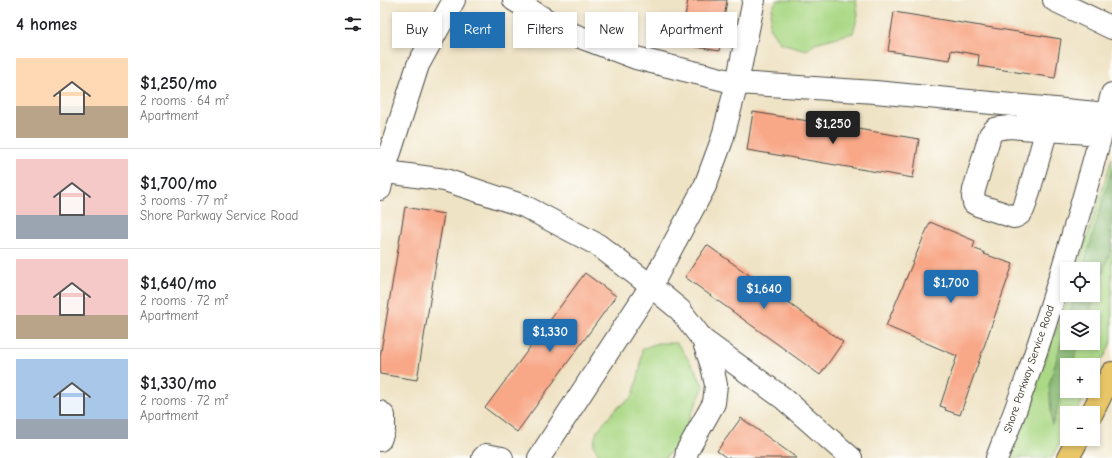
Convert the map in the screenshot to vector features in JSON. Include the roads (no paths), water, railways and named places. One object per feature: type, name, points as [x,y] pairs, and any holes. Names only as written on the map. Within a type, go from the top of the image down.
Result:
[{"type":"highway","points":[[1096,406],[1112,373]]},
{"type":"highway","points":[[1068,458],[1074,446]]},
{"type":"street","points":[[454,0],[418,65],[381,177],[446,180],[524,206],[598,245],[680,310],[703,340],[783,398],[851,458]]},
{"type":"street","points":[[514,0],[564,31],[636,58],[737,83],[875,92],[1107,114]]},
{"type":"street","points":[[538,458],[651,286],[704,186],[722,140],[737,83],[754,0]]},
{"type":"street","points":[[1054,0],[1112,28]]},
{"type":"street","points":[[1047,129],[1107,114]]},
{"type":"street","name":"Shore Parkway Service Road","points":[[997,458],[1019,402],[1073,235],[1107,114]]},
{"type":"street","points":[[686,458],[687,451],[714,403],[716,385],[712,366],[703,340]]},
{"type":"street","points":[[380,412],[384,416],[384,429],[380,440]]},
{"type":"street","points":[[483,458],[486,455],[502,458]]}]
